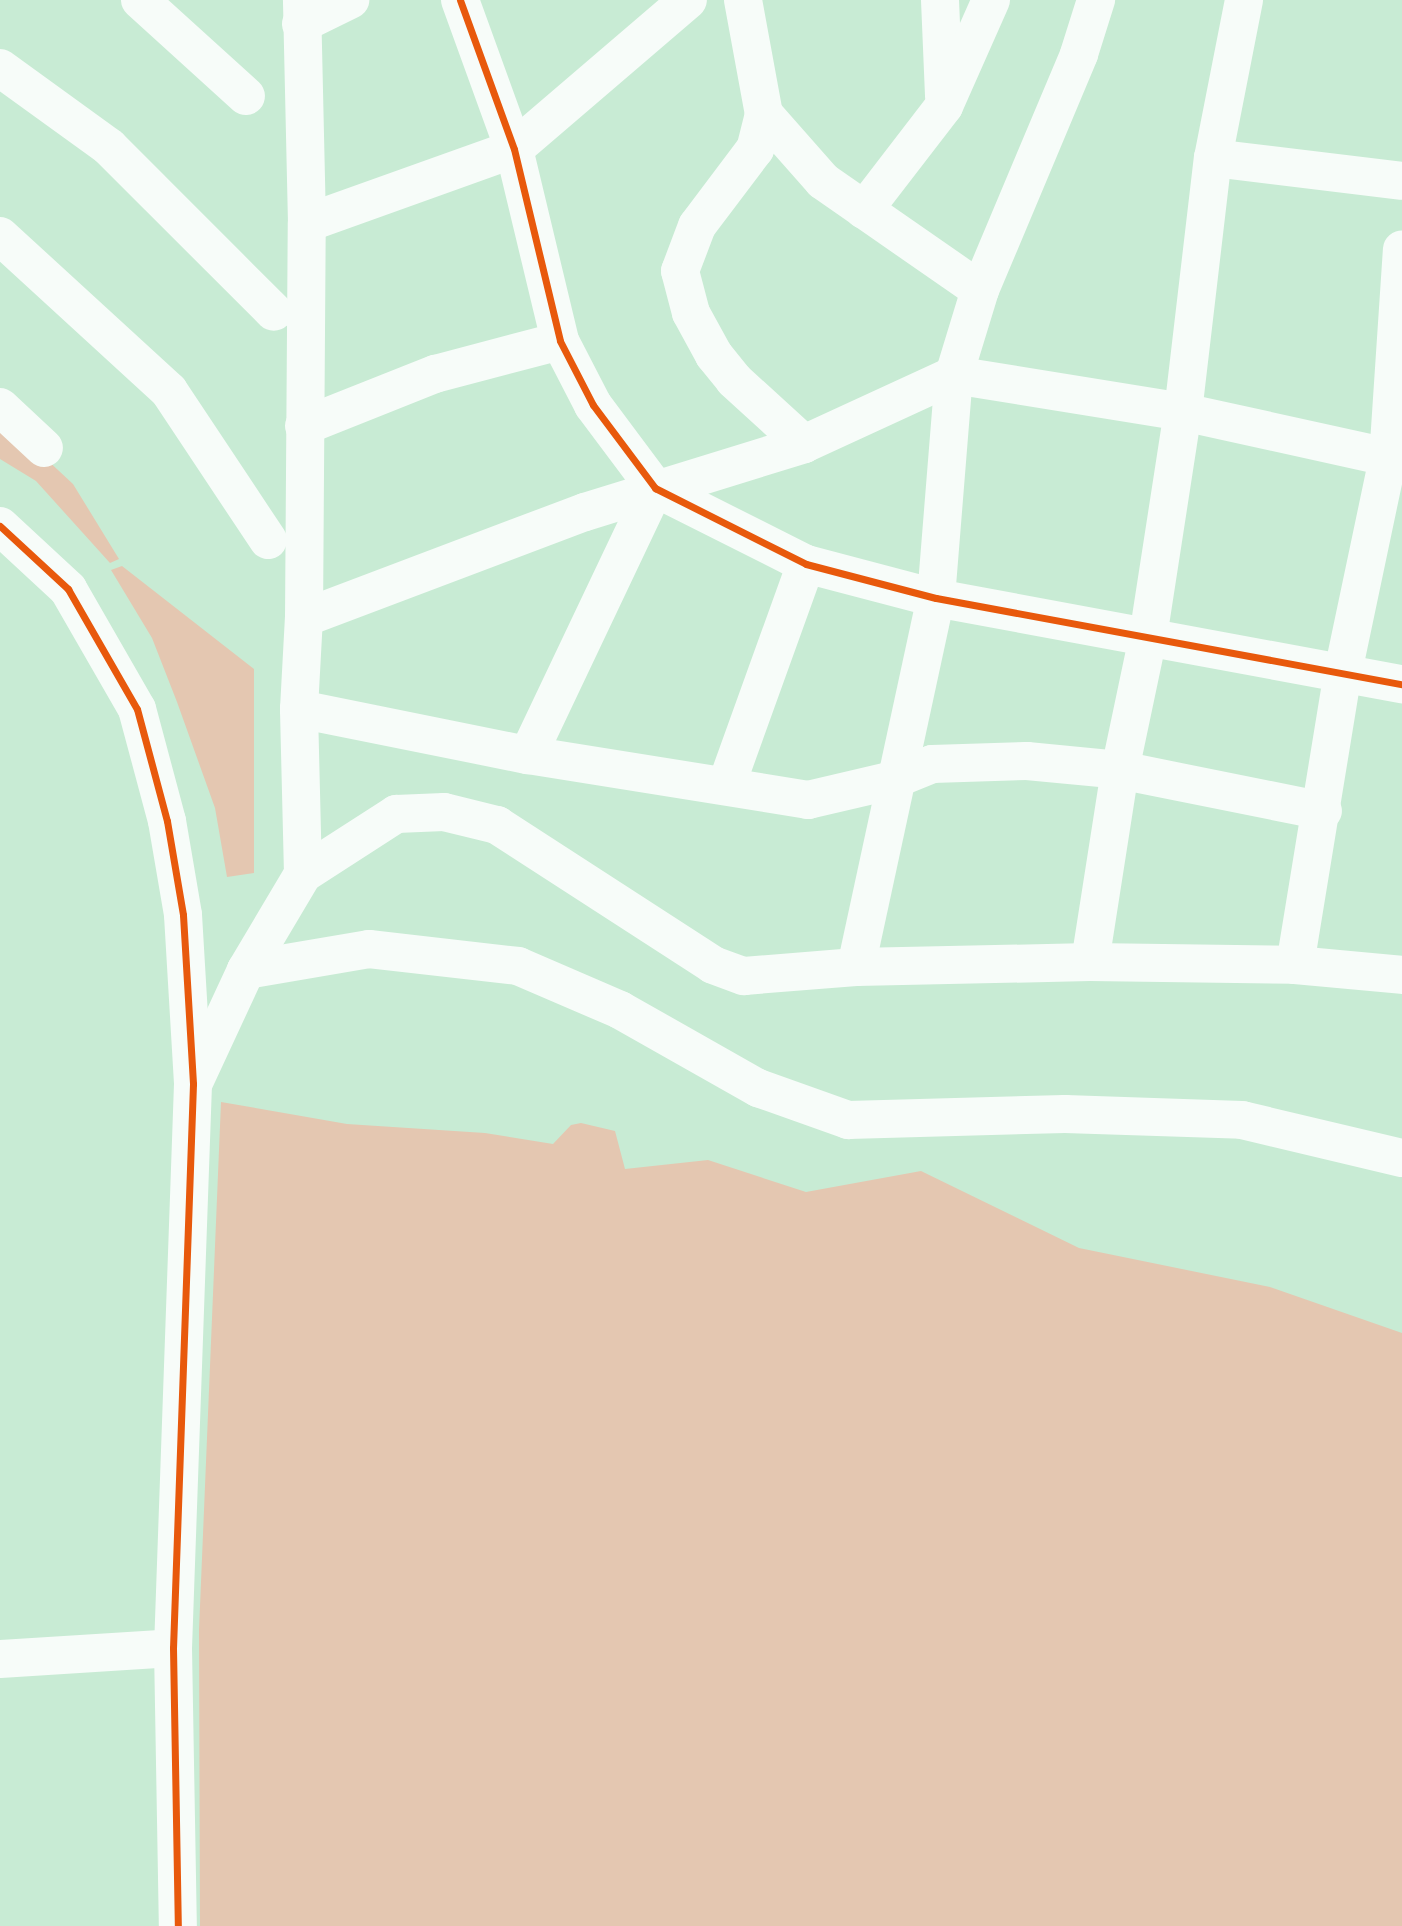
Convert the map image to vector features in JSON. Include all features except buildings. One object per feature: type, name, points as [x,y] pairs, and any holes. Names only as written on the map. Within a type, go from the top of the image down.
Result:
[{"type":"street","points":[[140,0],[246,96]]},
{"type":"street","points":[[303,874],[299,709],[304,618],[307,223],[302,12],[350,0]]},
{"type":"street","points":[[460,0],[514,149],[560,341],[593,405],[655,488],[806,564],[936,598],[1402,684]]},
{"type":"street","points":[[307,223],[514,149],[688,0]]},
{"type":"street","points":[[743,0],[764,114],[755,149],[697,226],[680,271],[691,313],[714,355],[734,380],[804,444]]},
{"type":"street","points":[[940,0],[944,106]]},
{"type":"street","points":[[864,210],[944,106],[991,0]]},
{"type":"street","points":[[856,967],[893,780],[936,598],[954,375],[980,290],[1079,54],[1096,0]]},
{"type":"street","points":[[1090,962],[1120,770],[1148,637],[1183,412],[1213,158],[1244,0]]},
{"type":"street","points":[[0,68],[109,147],[274,312]]},
{"type":"street","points":[[764,114],[823,181],[980,290]]},
{"type":"street","points":[[1213,158],[1402,181]]},
{"type":"street","points":[[0,236],[169,391],[268,540]]},
{"type":"street","points":[[1295,965],[1323,811],[1343,672],[1395,460],[1402,249]]},
{"type":"street","points":[[304,426],[435,374],[560,341]]},
{"type":"street","points":[[304,618],[655,488],[804,444],[954,375],[1183,412],[1395,460]]},
{"type":"street","points":[[0,407],[44,448]]},
{"type":"street","points":[[528,755],[655,488]]},
{"type":"street","points":[[0,526],[68,589],[137,709],[167,821],[183,915],[193,1084],[173,1648],[178,1926]]},
{"type":"street","points":[[726,786],[806,564]]},
{"type":"street","points":[[299,709],[528,755],[808,800],[893,780],[932,764],[1027,761],[1120,770],[1323,811]]},
{"type":"street","points":[[193,1084],[246,970],[303,874],[396,814],[444,811],[497,825],[713,965],[744,976],[856,967],[1090,962],[1295,965],[1402,975]]},
{"type":"street","points":[[246,970],[369,949],[518,966],[620,1010],[758,1088],[848,1120],[1065,1114],[1242,1120],[1402,1158]]},
{"type":"street","points":[[0,1659],[173,1648]]},
{"type":"shaded area","points":[[0,416],[73,484],[119,559],[110,563],[36,481],[0,459]]},
{"type":"shaded area","points":[[122,566],[254,669],[254,873],[227,877],[215,808],[177,702],[152,638],[111,570]]},
{"type":"shaded area","points":[[221,1102],[347,1124],[485,1133],[553,1144],[571,1125],[581,1123],[615,1131],[625,1169],[708,1160],[806,1192],[921,1171],[1079,1248],[1270,1287],[1402,1333],[1402,1926],[200,1926],[199,1630]]},
{"type":"cycle path","points":[[460,0],[514,149],[560,341],[593,405],[655,488],[806,564],[936,598],[1402,684]]},
{"type":"cycle path","points":[[0,526],[68,589],[137,709],[167,821],[183,915],[193,1084],[173,1648],[178,1926]]}]
